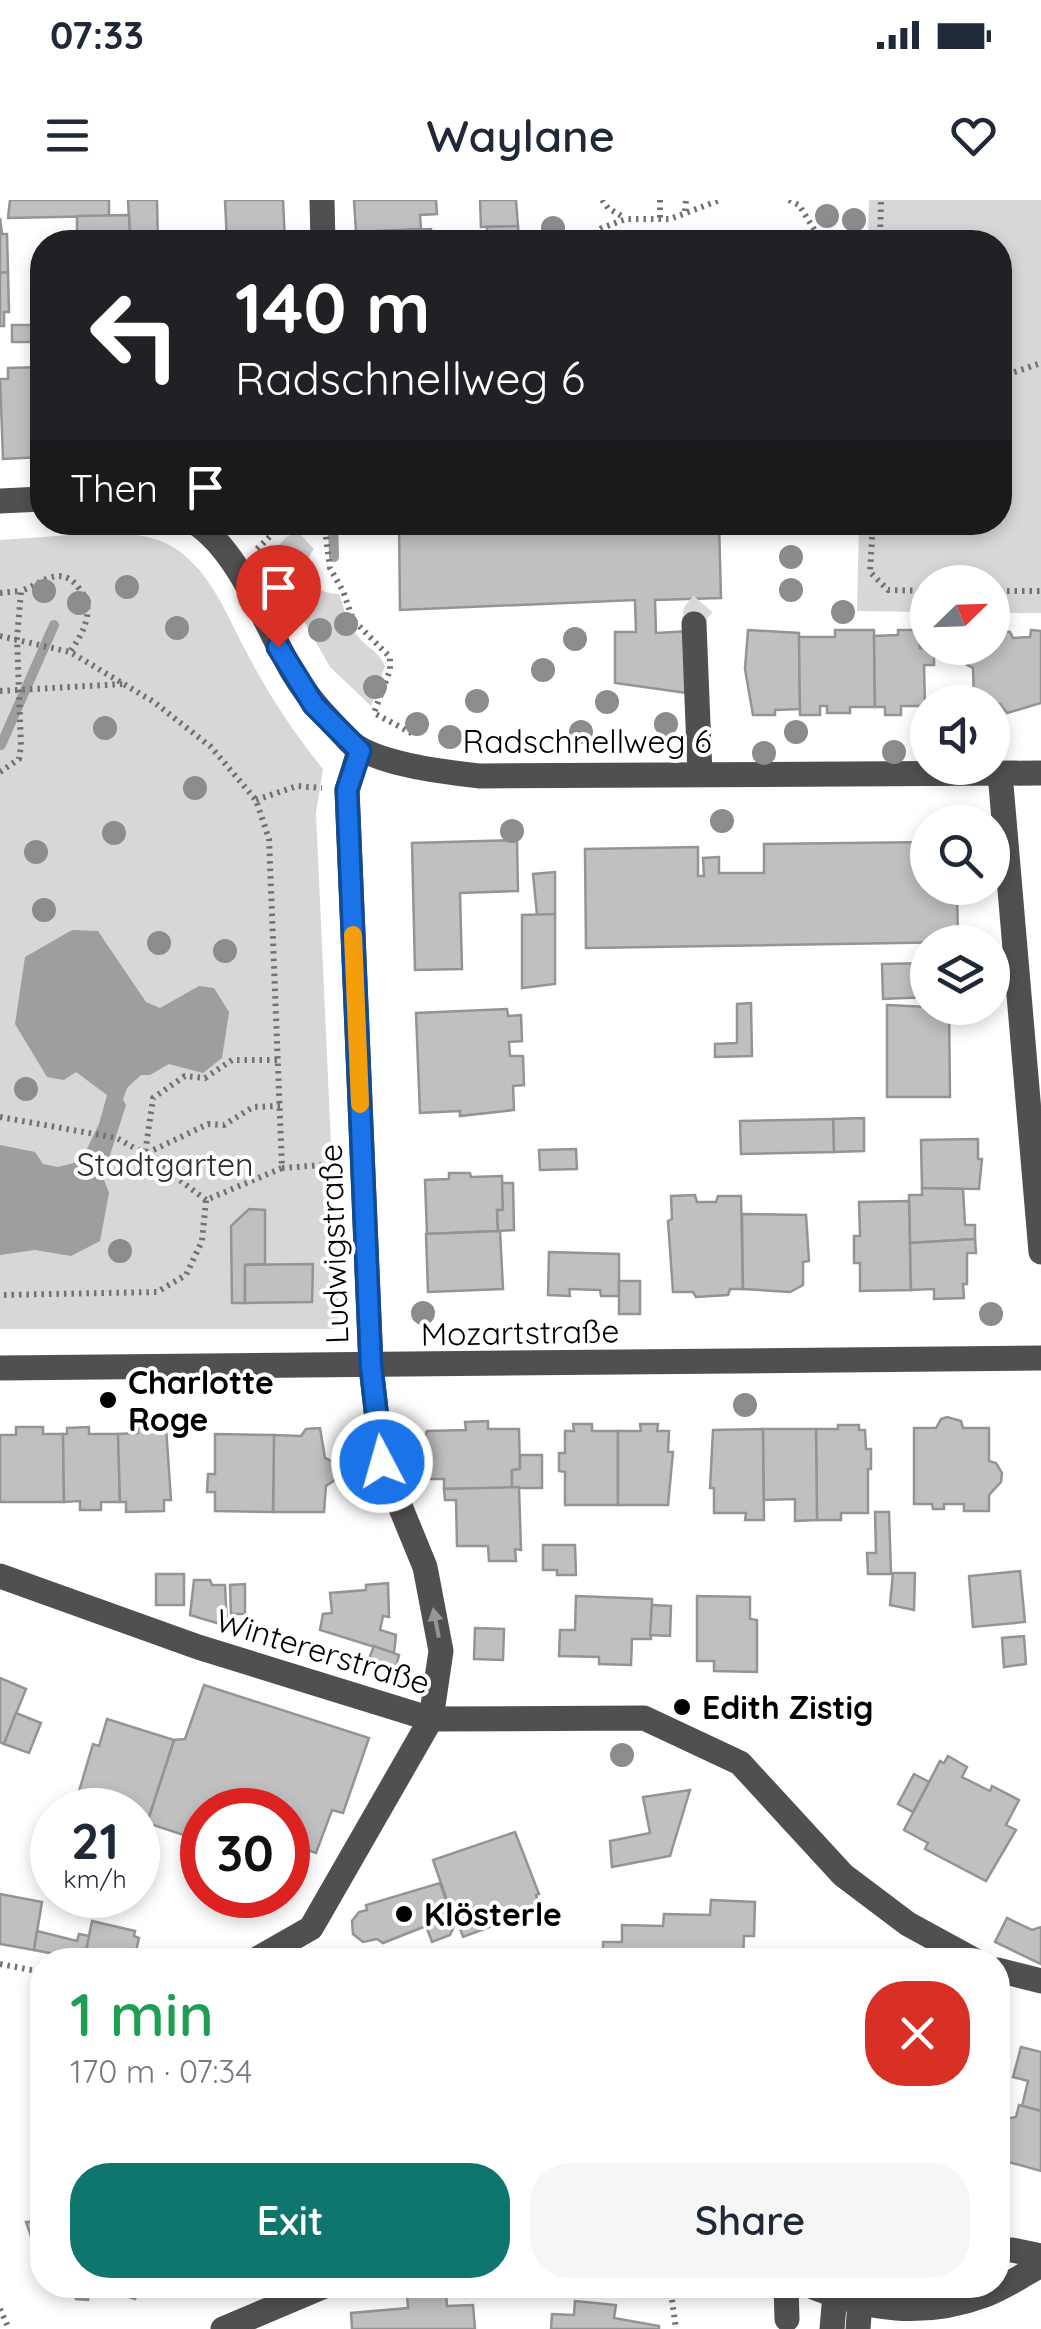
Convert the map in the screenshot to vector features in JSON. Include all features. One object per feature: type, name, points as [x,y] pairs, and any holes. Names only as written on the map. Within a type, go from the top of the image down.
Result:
[{"type":"street","points":[[322,200],[323,230]]},
{"type":"street","points":[[0,501],[30,500]]},
{"type":"street","points":[[209,535],[235,567],[314,705],[360,751]]},
{"type":"street","points":[[702,624],[717,774],[910,774]]},
{"type":"street","name":"Radschnellweg 6","points":[[360,751],[444,772],[478,776],[910,774]]},
{"type":"street","name":"Ludwigstraße","points":[[276,1948],[311,1928],[431,1719],[441,1650],[425,1568],[382,1462],[371,1366],[347,790],[360,751]]},
{"type":"street","name":"Radschnellweg 6","points":[[1010,774],[1041,773]]},
{"type":"street","points":[[1001,785],[1041,1252]]},
{"type":"street","name":"Mozartstraße","points":[[0,1368],[1041,1358]]},
{"type":"street","name":"Wintererstraße","points":[[0,1576],[198,1647],[431,1719],[644,1718],[740,1763],[843,1875],[908,1924],[952,1948]]},
{"type":"street","points":[[1010,1973],[1041,1980]]},
{"type":"street","points":[[1012,2250],[1041,2256]]},
{"type":"street","points":[[1010,2282],[1041,2265]]},
{"type":"street","points":[[223,2329],[296,2298]]},
{"type":"street","points":[[786,2298],[787,2319]]},
{"type":"street","points":[[847,2299],[945,2312],[979,2298]]},
{"type":"street","points":[[832,2329],[847,2299]]},
{"type":"street","points":[[847,2299],[858,2329]]},
{"type":"path","points":[[602,200],[626,219]]},
{"type":"path","points":[[660,200],[660,219]]},
{"type":"path","points":[[685,211],[686,200]]},
{"type":"path","points":[[599,230],[626,219],[670,219],[720,200]]},
{"type":"path","points":[[789,200],[799,205],[815,230]]},
{"type":"path","points":[[880,230],[881,200]]},
{"type":"path","points":[[1012,372],[1041,364]]},
{"type":"path","points":[[326,535],[330,568],[344,590],[353,620],[390,657],[390,670],[374,714],[416,736]]},
{"type":"path","points":[[871,535],[870,572],[888,590],[910,590]]},
{"type":"path","points":[[0,592],[21,591],[54,576],[68,578],[80,588],[88,604],[88,615],[70,652]]},
{"type":"path","points":[[0,772],[12,767],[22,746],[17,638],[21,591]]},
{"type":"path","points":[[1010,591],[1041,591]]},
{"type":"path","points":[[0,636],[70,652],[154,702],[212,748],[256,800],[269,839],[282,1168]]},
{"type":"path","points":[[0,692],[124,684]]},
{"type":"path","points":[[256,800],[297,786],[347,790]]},
{"type":"path","points":[[145,1154],[153,1098],[185,1076],[204,1078],[232,1060],[278,1060]]},
{"type":"path","points":[[145,1154],[208,1124],[224,1124],[253,1107],[280,1106]]},
{"type":"path","points":[[0,1117],[117,1138],[206,1200]]},
{"type":"path","points":[[206,1200],[282,1168],[362,1162]]},
{"type":"path","points":[[0,1295],[157,1292],[186,1274],[202,1241],[206,1200]]},
{"type":"path","points":[[0,1964],[30,1970]]},
{"type":"path","points":[[672,2298],[676,2329]]},
{"type":"path","points":[[0,2309],[9,2329]]},
{"type":"green space","points":[[869,200],[1041,200],[1041,613],[1010,613],[1010,565],[910,565],[910,612],[857,611],[859,535],[1012,535],[1012,230],[868,230]]},
{"type":"green space","name":"Stadtgarten","points":[[135,535],[179,551],[219,598],[273,698],[323,769],[316,813],[339,1321],[336,1329],[0,1329],[0,540]]},
{"type":"green space","points":[[301,535],[314,549],[306,566],[310,580],[321,590],[339,594],[354,631],[385,666],[371,706],[330,667],[273,567],[271,557],[285,538]]},
{"type":"shaded area","points":[[72,930],[98,931],[146,1002],[160,1008],[199,986],[214,988],[229,1012],[222,1058],[203,1073],[169,1064],[150,1075],[141,1075],[127,1088],[123,1099],[126,1105],[103,1177],[109,1193],[100,1241],[71,1256],[35,1250],[0,1255],[0,1145],[35,1152],[43,1164],[58,1167],[81,1161],[99,1124],[107,1095],[76,1072],[64,1080],[47,1077],[15,1024],[25,957]]},
{"type":"building","points":[[10,200],[109,200],[109,216],[8,218]]},
{"type":"building","points":[[128,200],[157,200],[158,230],[129,230]]},
{"type":"building","points":[[225,200],[283,200],[284,230],[226,230]]},
{"type":"building","points":[[354,200],[436,200],[437,214],[420,215],[421,229],[356,230]]},
{"type":"building","points":[[480,200],[516,200],[518,226],[481,227]]},
{"type":"building","points":[[129,215],[130,230],[77,230],[77,216]]},
{"type":"building","points":[[0,218],[2,234],[7,234],[8,272],[0,273]]},
{"type":"building","points":[[518,226],[518,230],[487,230]]},
{"type":"building","points":[[8,272],[9,312],[4,312],[4,326],[0,326],[0,273]]},
{"type":"building","points":[[12,325],[30,325],[30,342],[12,342]]},
{"type":"building","points":[[30,367],[30,458],[3,459],[0,379],[8,379],[8,368]]},
{"type":"building","points":[[399,535],[719,535],[721,598],[655,600],[656,633],[690,631],[687,693],[615,683],[615,632],[636,632],[635,600],[400,610]]},
{"type":"building","points":[[748,630],[799,633],[800,709],[753,715],[745,669]]},
{"type":"building","points":[[835,630],[874,630],[875,707],[850,707],[850,713],[827,713],[827,706],[820,706],[820,715],[800,715],[799,637],[835,637]]},
{"type":"building","points":[[898,630],[910,630],[910,665],[924,665],[924,685],[910,685],[910,706],[901,706],[901,715],[885,715],[885,707],[875,707],[874,636],[898,635]]},
{"type":"building","points":[[1031,630],[1041,631],[1041,703],[1010,712],[1010,685],[974,685],[973,668],[967,665],[1010,665],[1010,632],[1013,638],[1030,637]]},
{"type":"building","points":[[517,840],[518,891],[460,893],[462,969],[415,970],[412,843]]},
{"type":"building","points":[[910,842],[910,905],[957,905],[958,925],[910,925],[910,943],[586,948],[585,849],[698,847],[698,876],[704,876],[703,858],[719,857],[719,873],[764,873],[764,844]]},
{"type":"building","points":[[555,872],[555,914],[537,915],[533,874]]},
{"type":"building","points":[[555,914],[555,984],[522,988],[522,915]]},
{"type":"building","points":[[910,963],[910,998],[883,999],[882,964]]},
{"type":"building","points":[[751,1003],[752,1056],[715,1057],[715,1044],[737,1043],[737,1004]]},
{"type":"building","points":[[887,1005],[910,1006],[910,1025],[949,1025],[950,1097],[887,1097]]},
{"type":"building","points":[[507,1009],[508,1016],[521,1015],[522,1041],[509,1042],[510,1056],[523,1056],[524,1085],[513,1086],[514,1110],[460,1116],[460,1111],[420,1113],[416,1013]]},
{"type":"building","points":[[864,1118],[864,1151],[834,1152],[833,1119]]},
{"type":"building","points":[[833,1119],[834,1152],[741,1154],[740,1121]]},
{"type":"building","points":[[978,1139],[978,1159],[982,1159],[979,1189],[922,1188],[921,1140]]},
{"type":"building","points":[[576,1149],[577,1169],[540,1170],[539,1150]]},
{"type":"building","points":[[449,1173],[502,1176],[503,1210],[497,1210],[498,1231],[427,1234],[425,1180],[449,1179]]},
{"type":"building","points":[[502,1183],[513,1183],[514,1230],[498,1231],[497,1210],[503,1210]]},
{"type":"building","points":[[922,1188],[963,1189],[965,1225],[975,1225],[975,1239],[910,1243],[909,1195],[922,1195]]},
{"type":"building","points":[[695,1195],[697,1202],[716,1202],[718,1196],[741,1196],[743,1289],[730,1289],[728,1295],[696,1297],[693,1292],[673,1292],[668,1221],[672,1219],[671,1196]]},
{"type":"building","points":[[909,1201],[911,1290],[860,1291],[860,1263],[854,1263],[854,1236],[860,1236],[859,1202]]},
{"type":"building","points":[[249,1209],[265,1210],[265,1264],[245,1265],[245,1303],[232,1303],[231,1226]]},
{"type":"building","points":[[742,1214],[806,1215],[809,1261],[803,1262],[803,1285],[790,1292],[743,1289]]},
{"type":"building","points":[[500,1231],[503,1289],[428,1292],[426,1234]]},
{"type":"building","points":[[975,1239],[976,1253],[967,1253],[964,1298],[934,1299],[934,1289],[911,1290],[910,1243]]},
{"type":"building","points":[[549,1252],[619,1254],[619,1296],[601,1296],[600,1290],[569,1289],[570,1296],[548,1295]]},
{"type":"building","points":[[313,1264],[312,1302],[245,1303],[245,1265]]},
{"type":"building","points":[[619,1281],[640,1281],[640,1314],[619,1314]]},
{"type":"building","points":[[947,1417],[961,1421],[963,1428],[989,1428],[989,1461],[996,1463],[1002,1473],[1001,1482],[989,1495],[989,1511],[964,1511],[964,1504],[944,1504],[944,1509],[933,1509],[932,1504],[914,1504],[914,1428],[936,1428]]},
{"type":"building","points":[[488,1421],[488,1429],[519,1429],[520,1469],[512,1470],[512,1488],[444,1489],[444,1479],[428,1479],[428,1459],[422,1446],[427,1431],[466,1430],[465,1422]]},
{"type":"building","points":[[573,1424],[592,1424],[592,1431],[618,1431],[618,1505],[565,1505],[565,1472],[559,1471],[559,1453],[565,1453],[565,1431],[574,1431]]},
{"type":"building","points":[[640,1424],[658,1424],[657,1431],[669,1431],[668,1452],[673,1452],[668,1505],[618,1505],[618,1431],[641,1431]]},
{"type":"building","points":[[838,1425],[859,1425],[859,1430],[865,1430],[866,1449],[871,1449],[868,1513],[841,1513],[841,1520],[817,1520],[816,1429],[838,1429]]},
{"type":"building","points":[[16,1427],[43,1427],[43,1434],[63,1434],[64,1502],[0,1502],[0,1435],[16,1435]]},
{"type":"building","points":[[89,1427],[89,1434],[118,1434],[120,1502],[101,1502],[101,1510],[80,1510],[80,1501],[64,1502],[63,1434],[67,1434],[67,1428]]},
{"type":"building","points":[[166,1427],[171,1500],[164,1500],[164,1511],[126,1512],[126,1502],[120,1502],[118,1434],[138,1433],[138,1428]]},
{"type":"building","points":[[320,1428],[325,1458],[340,1465],[341,1476],[326,1486],[324,1512],[273,1512],[274,1435],[301,1436],[306,1429]]},
{"type":"building","points":[[763,1429],[764,1520],[745,1520],[746,1513],[714,1513],[714,1488],[710,1488],[713,1430]]},
{"type":"building","points":[[763,1429],[816,1429],[817,1520],[795,1521],[795,1499],[764,1500]]},
{"type":"building","points":[[215,1434],[274,1435],[273,1512],[215,1511],[215,1492],[207,1492],[208,1474],[215,1474]]},
{"type":"building","points":[[520,1455],[542,1455],[542,1488],[512,1488],[512,1470],[520,1469]]},
{"type":"building","points":[[519,1487],[521,1550],[515,1549],[516,1561],[489,1561],[488,1546],[457,1546],[456,1500],[445,1500],[444,1489]]},
{"type":"building","points":[[875,1512],[889,1512],[891,1574],[868,1574],[867,1553],[876,1553]]},
{"type":"building","points":[[543,1545],[575,1545],[576,1575],[543,1570]]},
{"type":"building","points":[[1020,1571],[1025,1622],[973,1627],[969,1576]]},
{"type":"building","points":[[893,1573],[915,1573],[914,1610],[890,1605]]},
{"type":"building","points":[[156,1574],[184,1574],[184,1605],[156,1605]]},
{"type":"building","points":[[194,1580],[225,1585],[227,1626],[190,1615]]},
{"type":"building","points":[[388,1583],[389,1617],[383,1616],[380,1630],[396,1635],[394,1653],[320,1630],[323,1614],[332,1613],[330,1593],[366,1590],[366,1585]]},
{"type":"building","points":[[245,1584],[245,1614],[231,1614],[230,1585]]},
{"type":"building","points":[[576,1596],[652,1599],[651,1639],[632,1639],[631,1665],[599,1664],[599,1657],[559,1656],[560,1630],[575,1630]]},
{"type":"building","points":[[697,1596],[750,1597],[750,1619],[757,1620],[757,1672],[714,1671],[714,1661],[697,1661]]},
{"type":"building","points":[[652,1605],[671,1606],[670,1636],[650,1635]]},
{"type":"building","points":[[475,1628],[504,1629],[503,1660],[474,1659]]},
{"type":"building","points":[[1024,1636],[1026,1664],[1004,1667],[1002,1638]]},
{"type":"building","points":[[374,1646],[399,1655],[395,1671],[368,1661]]},
{"type":"building","points":[[0,1678],[26,1689],[4,1744],[0,1742]]},
{"type":"building","points":[[204,1685],[369,1738],[343,1813],[332,1810],[316,1853],[310,1851],[310,1788],[180,1788],[180,1834],[160,1827],[158,1788],[174,1740],[185,1739]]},
{"type":"building","points":[[16,1713],[41,1723],[29,1753],[4,1744]]},
{"type":"building","points":[[107,1719],[174,1740],[158,1788],[80,1788],[93,1744],[99,1746]]},
{"type":"building","points":[[948,1756],[967,1767],[962,1777],[1019,1800],[1006,1825],[1016,1830],[986,1881],[925,1849],[928,1843],[904,1830],[940,1761],[944,1763]]},
{"type":"building","points":[[914,1774],[929,1782],[913,1812],[898,1804]]},
{"type":"building","points":[[690,1790],[670,1856],[612,1867],[610,1841],[650,1833],[643,1797]]},
{"type":"building","points":[[515,1832],[539,1894],[536,1895],[540,1908],[463,1937],[433,1860]]},
{"type":"building","name":"Klösterle","points":[[440,1883],[455,1924],[450,1935],[432,1942],[426,1926],[383,1943],[377,1939],[363,1942],[353,1934],[352,1921],[359,1912],[367,1910],[366,1905]]},
{"type":"building","points":[[0,1894],[30,1900],[30,1918],[39,1918],[34,1948],[0,1944]]},
{"type":"building","points":[[711,1900],[755,1902],[754,1936],[744,1936],[744,1948],[603,1948],[603,1942],[622,1942],[622,1925],[663,1926],[664,1914],[710,1915]]},
{"type":"building","points":[[1007,1918],[1032,1930],[1041,1927],[1041,1964],[1010,1948],[995,1942]]},
{"type":"building","points":[[92,1921],[135,1931],[134,1936],[139,1938],[137,1948],[86,1948]]},
{"type":"building","points":[[37,1931],[77,1941],[79,1934],[89,1936],[86,1948],[34,1948]]},
{"type":"building","points":[[1021,2047],[1041,2052],[1041,2111],[1022,2106],[1028,2081],[1013,2077]]},
{"type":"building","points":[[1019,2105],[1041,2111],[1041,2171],[1010,2162],[1010,2118],[1016,2117]]},
{"type":"building","points":[[407,2298],[446,2298],[447,2306],[473,2305],[475,2329],[352,2329],[351,2313],[408,2308]]},
{"type":"building","points":[[575,2301],[616,2305],[614,2318],[659,2329],[551,2329],[552,2314],[574,2315]]},
{"type":"waterway","points":[[333,535],[334,557]]},
{"type":"waterway","points":[[1,745],[54,625]]},
{"type":"tunnel","points":[[694,624],[696,612],[703,604]]},
{"type":"slow traffic","points":[[353,935],[360,1104]]},
{"type":"place","name":"Charlotte Roge","points":[[108,1400]]},
{"type":"place","name":"Edith Zistig","points":[[682,1707]]},
{"type":"place","name":"Klösterle","points":[[404,1914]]},
{"type":"route","points":[[278,647],[314,705],[360,751],[347,790],[371,1366],[382,1462]]}]
